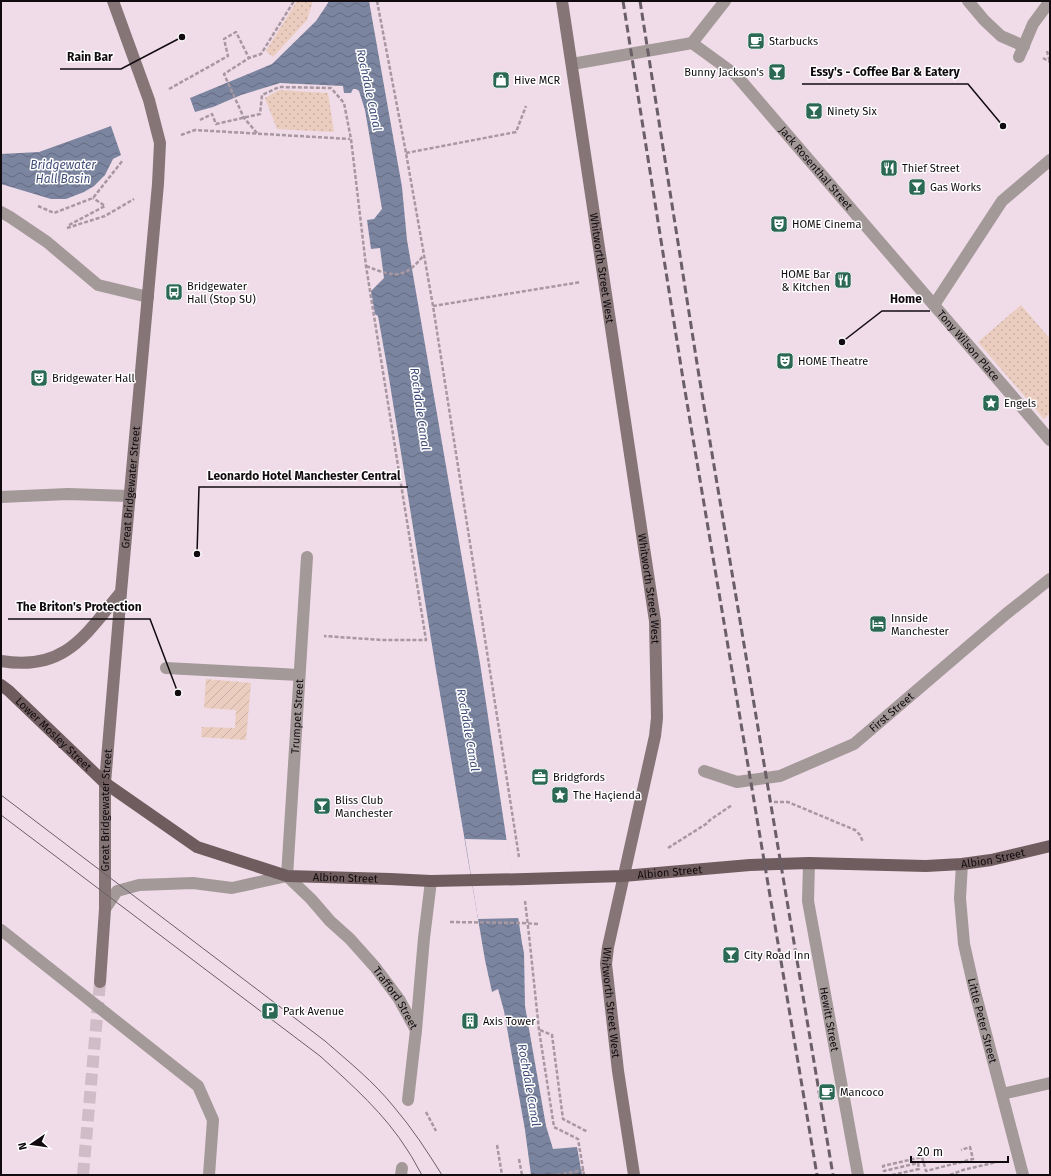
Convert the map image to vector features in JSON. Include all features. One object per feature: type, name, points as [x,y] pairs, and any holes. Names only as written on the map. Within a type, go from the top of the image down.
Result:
[{"type":"main road","name":"Great Bridgewater Street","points":[[100,982],[105,909],[105,783],[129,496],[158,184],[160,143],[149,100],[113,1]]},
{"type":"main road","name":"Whitworth Street West","points":[[562,1],[655,621],[657,718],[655,736],[623,876],[608,947],[606,964],[618,1071],[634,1175]]},
{"type":"main road","points":[[1,661],[27,664],[55,657],[69,649],[82,638],[121,592]]},
{"type":"main road","name":"Lower Mosley Street","points":[[1,685],[105,783]]},
{"type":"main road","name":"Albion Street","points":[[105,783],[197,847],[287,876],[390,878],[430,881],[623,876],[750,865],[809,863],[926,866],[962,864],[991,860],[1050,846]]},
{"type":"street","points":[[572,64],[692,43],[725,1]]},
{"type":"street","points":[[968,1],[984,20],[1001,36],[1024,46]]},
{"type":"street","points":[[1019,57],[1032,24],[1050,1]]},
{"type":"street","name":"Jack Rosenthal Street","points":[[692,43],[736,75],[934,305]]},
{"type":"street","points":[[934,305],[1002,202],[1050,160]]},
{"type":"street","points":[[1,212],[47,242],[98,285],[148,297]]},
{"type":"street","name":"Tony Wilson Place","points":[[934,305],[1050,440]]},
{"type":"street","points":[[1,497],[68,494],[129,496]]},
{"type":"street","name":"Trumpet Street","points":[[287,876],[307,557]]},
{"type":"street","name":"First Street","points":[[704,771],[737,782],[780,776],[854,744],[1006,614],[1050,579]]},
{"type":"street","points":[[166,668],[299,675]]},
{"type":"street","name":"Hewitt Street","points":[[809,863],[808,901],[858,1175]]},
{"type":"street","name":"Little Peter Street","points":[[962,864],[960,898],[964,944],[1023,1175]]},
{"type":"street","name":"Albion Street","points":[[105,909],[117,891],[139,886],[193,883],[232,888],[287,876]]},
{"type":"street","name":"Trafford Street","points":[[287,876],[311,899],[330,921],[350,939],[375,967],[399,999],[416,1030]]},
{"type":"street","name":"Trafford Street","points":[[416,1030],[430,881]]},
{"type":"street","points":[[1,930],[198,1086],[213,1120],[209,1175]]},
{"type":"street","points":[[408,1100],[416,1030]]},
{"type":"street","points":[[1002,1094],[1050,1083]]},
{"type":"path","points":[[258,133],[244,118],[224,74],[249,58],[261,54],[294,1]]},
{"type":"path","points":[[377,1],[433,306],[520,862]]},
{"type":"path","points":[[175,86],[228,56],[224,39],[236,32],[249,58]]},
{"type":"path","points":[[200,120],[212,114],[216,124],[260,114],[262,95],[279,87],[331,88],[344,103],[351,139],[366,266],[426,640],[301,635]]},
{"type":"path","points":[[406,153],[516,132],[526,106]]},
{"type":"path","points":[[160,143],[195,130],[351,139]]},
{"type":"path","points":[[35,205],[54,213],[93,198],[123,160]]},
{"type":"path","points":[[93,198],[105,206],[64,229],[105,216],[158,184]]},
{"type":"path","points":[[366,266],[378,271],[392,274],[403,274],[413,267],[424,254]]},
{"type":"path","points":[[433,306],[604,279]]},
{"type":"path","points":[[772,802],[788,802],[855,830],[860,835],[872,865]]},
{"type":"path","points":[[668,848],[736,803]]},
{"type":"path","points":[[524,899],[530,935],[539,1030],[554,1127],[578,1140],[584,1175]]},
{"type":"path","points":[[448,922],[538,924]]},
{"type":"path","points":[[539,1030],[552,1035],[563,1119],[588,1132]]},
{"type":"path","points":[[497,1145],[502,1175]]},
{"type":"path","points":[[892,1175],[919,1169],[918,1163],[884,1171],[883,1166],[922,1157],[926,1171],[973,1159],[970,1147],[961,1150]]},
{"type":"path","points":[[519,1159],[522,1175]]},
{"type":"path","points":[[950,1175],[963,1170],[999,1162]]},
{"type":"path","points":[[557,1175],[584,1170]]},
{"type":"shaded area","points":[[297,1],[313,1],[307,20],[273,57],[266,51]]},
{"type":"shaded area","points":[[279,90],[328,93],[334,132],[277,129],[265,98]]},
{"type":"shaded area","points":[[1021,305],[1050,339],[1050,413],[1044,419],[978,342]]},
{"type":"shaded area","points":[[206,679],[251,683],[246,740],[201,737],[202,727],[235,728],[236,710],[204,708]]},
{"type":"water","name":"Rochdale Canal","points":[[328,1],[369,1],[402,187],[407,240],[480,663],[524,953],[525,1006],[546,1126],[553,1149],[577,1147],[582,1175],[531,1175],[525,1130],[504,1011],[498,989],[492,992],[485,960],[388,372],[378,316],[375,314],[371,291],[384,278],[380,248],[371,249],[367,220],[374,219],[382,209],[365,110],[359,91],[353,89],[351,93],[344,93],[343,86],[280,83],[241,95],[213,107],[195,112],[190,98],[272,64],[316,21]]},
{"type":"water","name":"Bridgewater Hall Basin","points":[[111,126],[121,155],[113,159],[105,175],[94,186],[84,192],[66,199],[51,199],[1,184],[1,154],[39,152]]},
{"type":"pier","points":[[465,839],[507,840],[519,918],[478,919]]},
{"type":"tunnel","points":[[83,1175],[100,982]]},
{"type":"tram line","points":[[1,795],[325,1041],[361,1072],[401,1115],[442,1175]]},
{"type":"tram line","points":[[1,815],[320,1056],[378,1112],[399,1137],[422,1175]]},
{"type":"railway","points":[[623,1],[683,379],[817,1175]]},
{"type":"railway","points":[[640,1],[699,376],[833,1175]]},
{"type":"place","name":"Rain Bar","points":[[182,37]]},
{"type":"place","name":"Starbucks","points":[[756,41]]},
{"type":"place","name":"Bunny Jackson's","points":[[777,72]]},
{"type":"place","name":"Hive MCR","points":[[501,80]]},
{"type":"place","name":"Ninety Six","points":[[814,111]]},
{"type":"place","name":"Essy's - Coffee Bar & Eatery","points":[[1003,126]]},
{"type":"place","name":"Thief Street","points":[[889,168]]},
{"type":"place","name":"Gas Works","points":[[917,187]]},
{"type":"place","name":"HOME Cinema","points":[[779,224]]},
{"type":"place","name":"HOME Bar & Kitchen","points":[[843,280]]},
{"type":"place","name":"Bridgewater Hall (Stop SU)","points":[[174,292]]},
{"type":"place","name":"Home","points":[[842,342]]},
{"type":"place","name":"HOME Theatre","points":[[785,361]]},
{"type":"place","name":"Bridgewater Hall","points":[[39,378]]},
{"type":"place","name":"Engels","points":[[991,403]]},
{"type":"place","name":"Leonardo Hotel Manchester Central","points":[[197,554]]},
{"type":"place","name":"Innside Manchester","points":[[878,624]]},
{"type":"place","name":"The Briton's Protection","points":[[178,693]]},
{"type":"place","name":"Bridgfords","points":[[540,777]]},
{"type":"place","name":"The Haçienda","points":[[560,795]]},
{"type":"place","name":"Bliss Club Manchester","points":[[322,806]]},
{"type":"place","name":"City Road Inn","points":[[731,955]]},
{"type":"place","name":"Park Avenue","points":[[270,1011]]},
{"type":"place","name":"Axis Tower","points":[[470,1021]]},
{"type":"place","name":"Mancoco","points":[[827,1092]]}]
